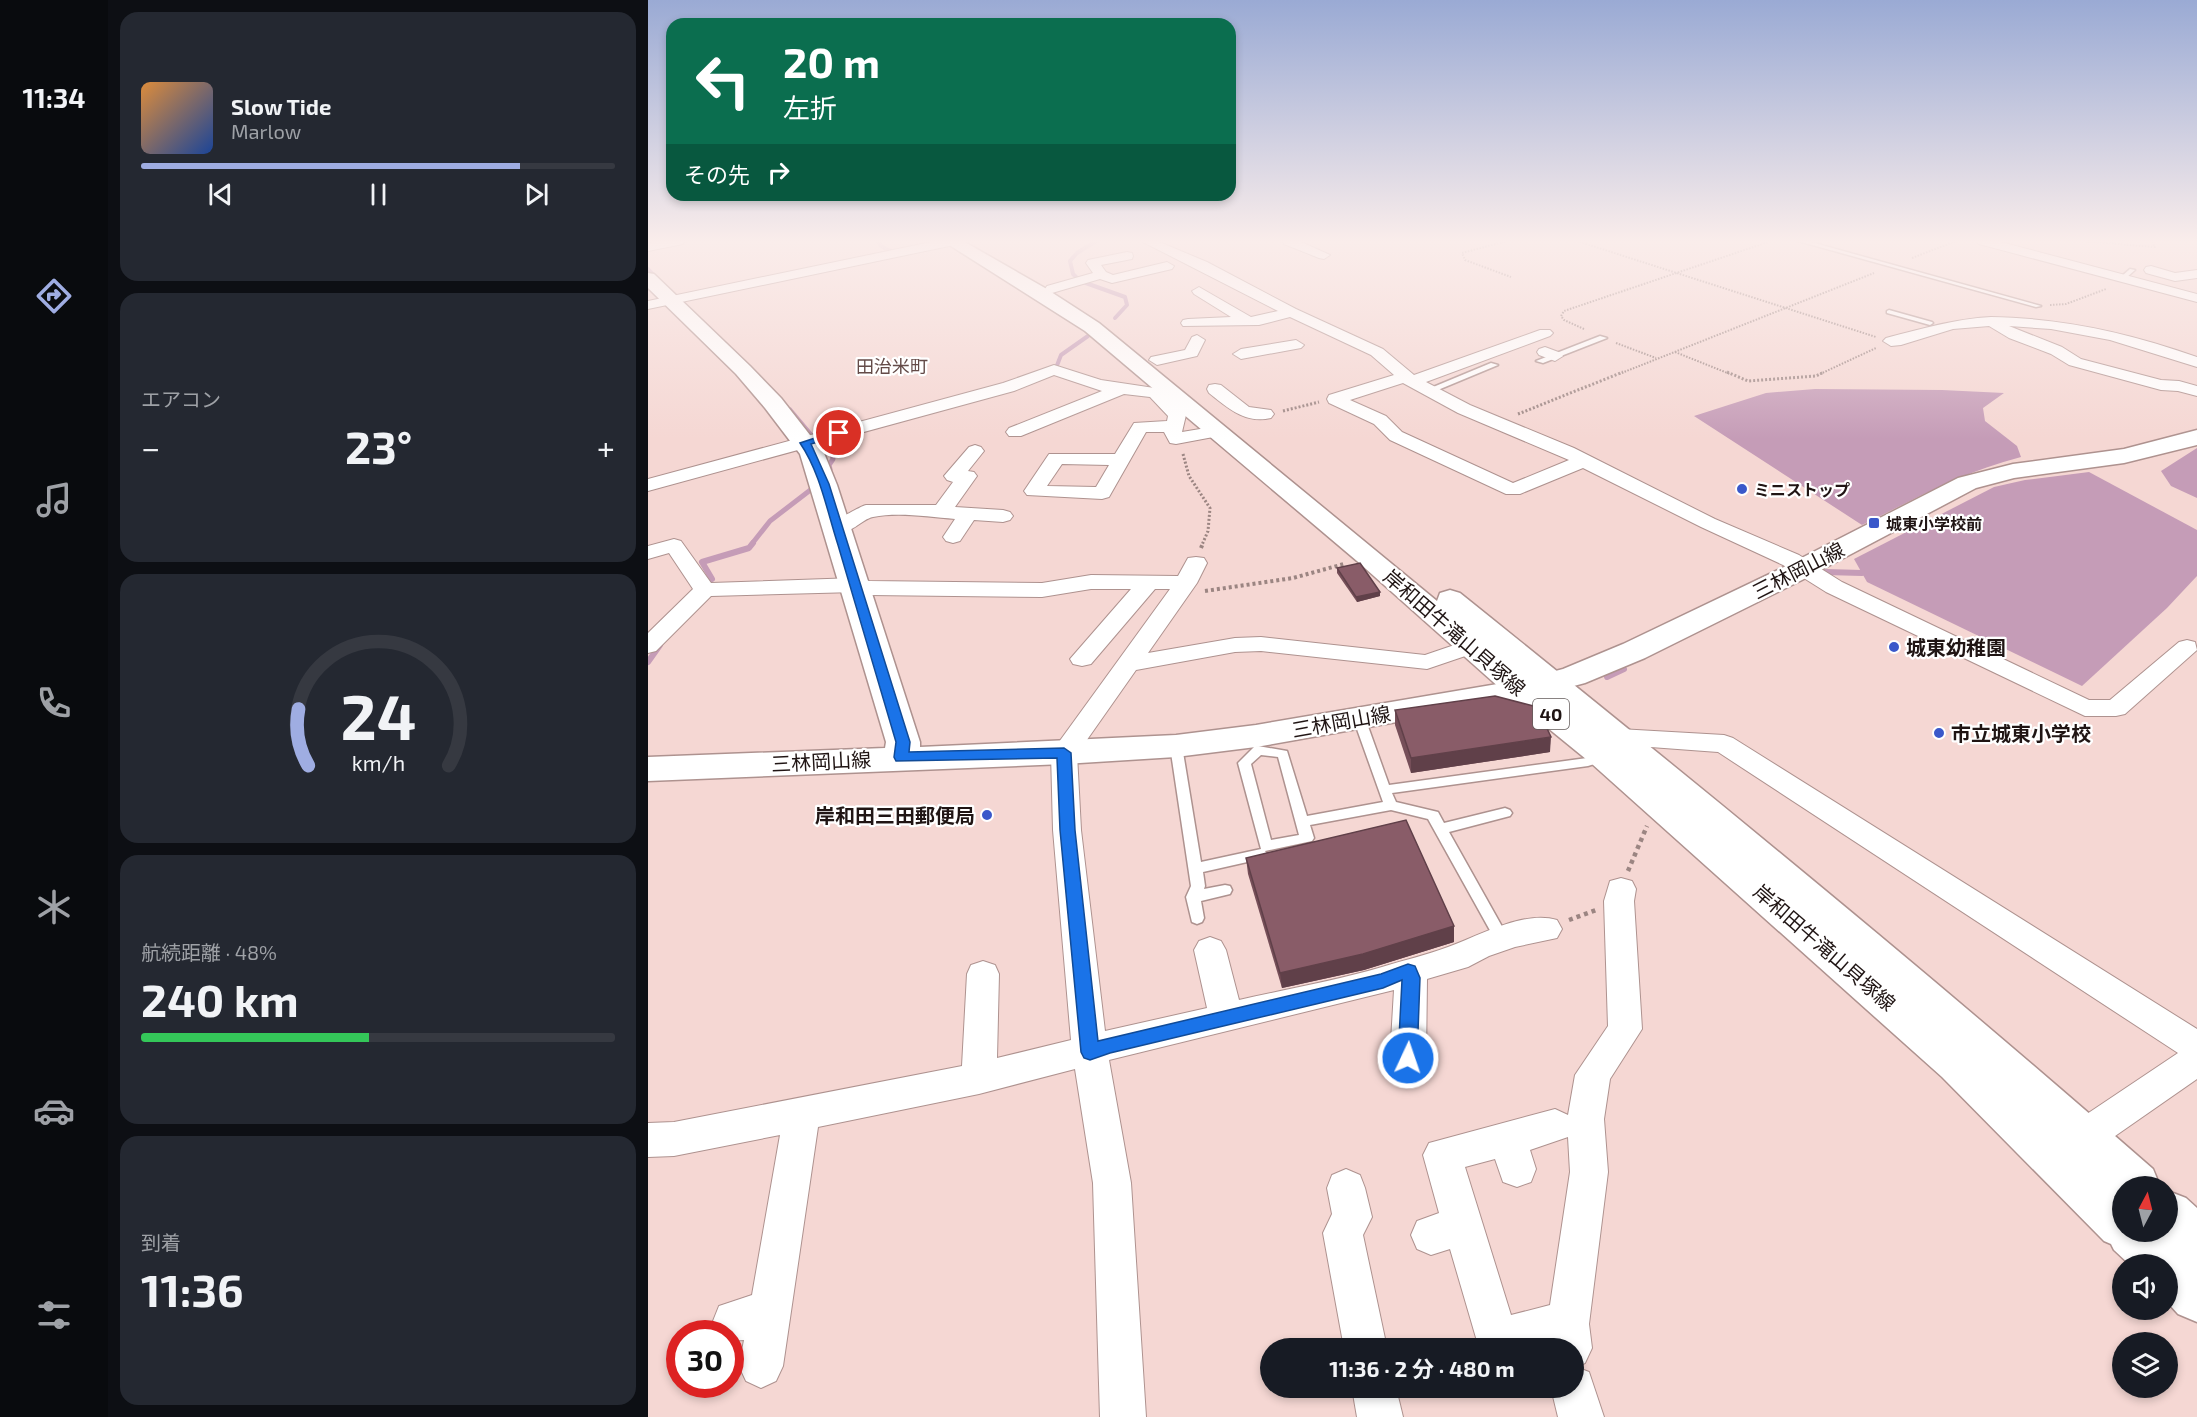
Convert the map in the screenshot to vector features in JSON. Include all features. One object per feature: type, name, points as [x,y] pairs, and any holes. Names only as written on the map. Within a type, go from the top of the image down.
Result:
[{"type":"main road","points":[[664,307],[744,370],[812,453],[856,585],[903,742],[901,757]]},
{"type":"main road","name":"岸和田牛滝山貝塚線","points":[[1062,307],[1240,423],[1367,555],[1472,646],[1537,686]]},
{"type":"main road","name":"岸和田牛滝山貝塚線","points":[[1080,307],[1157,360],[1240,423],[1537,686],[1994,1057],[2124,1176]]},
{"type":"main road","name":"三林岡山線","points":[[648,769],[1257,743],[1359,718],[1537,686],[1634,651],[1803,568],[1967,483],[2013,471],[2124,456],[2166,447],[2197,437]]},
{"type":"main road","name":"岸和田牛滝山貝塚線","points":[[1612,747],[1958,1063],[2112,1212]]},
{"type":"main road","points":[[2178,1226],[2197,1244]]},
{"type":"main road","points":[[2143,1242],[2155,1254]]},
{"type":"main road","points":[[2178,1276],[2197,1295]]},
{"type":"street","points":[[1224,307],[1253,321]]},
{"type":"street","points":[[1282,307],[1377,352],[1409,379],[1464,409],[1583,461],[1708,523],[1791,560],[1834,587],[2085,708],[2116,708],[2187,647]]},
{"type":"street","points":[[1188,323],[1253,321],[1291,312]]},
{"type":"street","points":[[1253,321],[1248,346],[1238,358],[1296,345]]},
{"type":"street","points":[[1994,322],[2013,336],[2066,354],[2074,362],[2197,392]]},
{"type":"street","points":[[1891,341],[1911,340],[1958,323],[2025,322],[2105,335],[2197,362]]},
{"type":"street","points":[[1335,399],[1409,379],[1469,356],[1534,348],[1545,333]]},
{"type":"street","points":[[1157,360],[1191,353],[1197,340]]},
{"type":"street","points":[[648,485],[946,402],[1008,387],[1054,370],[1098,385],[1155,393],[1177,415],[1175,432]]},
{"type":"street","points":[[1015,432],[1121,389]]},
{"type":"street","points":[[1121,460],[1140,427],[1175,432],[1240,423],[1244,412],[1215,389]]},
{"type":"street","points":[[1335,399],[1380,420],[1396,436],[1514,490],[1583,461]]},
{"type":"street","points":[[941,512],[967,476],[954,476],[975,451]]},
{"type":"street","points":[[837,526],[852,522],[866,511],[1003,516]]},
{"type":"street","points":[[953,537],[968,514]]},
{"type":"street","points":[[648,552],[674,545],[705,590]]},
{"type":"street","points":[[648,646],[705,590],[856,585],[870,588],[1042,590],[1090,582],[1187,580]]},
{"type":"street","points":[[1123,1417],[1112,1183],[1090,1052],[1067,830],[1064,753],[1187,580]]},
{"type":"street","points":[[1082,659],[1099,629],[1149,582]]},
{"type":"street","points":[[1128,664],[1235,645],[1261,644],[1427,662],[1472,646]]},
{"type":"street","points":[[1612,747],[1724,744],[2197,1047]]},
{"type":"street","points":[[1555,1126],[1512,1154],[1442,1155],[1447,1231],[1497,1340],[1541,1328],[1569,1336],[1589,1173],[1586,1119],[1593,1075],[1625,1029],[1620,896]]},
{"type":"street","points":[[648,1140],[675,1139],[979,1078],[1090,1052],[1383,980],[1457,958],[1478,947],[1502,939],[1546,929]]},
{"type":"street","points":[[1210,950],[1226,1018]]},
{"type":"street","points":[[1408,971],[1411,978],[1408,1058]]},
{"type":"street","points":[[979,1078],[983,974]]},
{"type":"street","points":[[2082,1138],[2197,1060]]},
{"type":"street","points":[[761,1366],[752,1316],[802,1113]]},
{"type":"street","points":[[1346,1188],[1352,1216],[1343,1233],[1362,1338]]},
{"type":"street","points":[[1375,1398],[1380,1417]]},
{"type":"street","points":[[1576,1398],[1581,1417]]},
{"type":"lane","points":[[1889,312],[1930,323]]},
{"type":"lane","points":[[1534,348],[1603,338]]},
{"type":"lane","points":[[1430,390],[1494,365]]},
{"type":"lane","points":[[1359,718],[1391,805]]},
{"type":"lane","points":[[1195,869],[1259,856],[1266,846],[1307,838],[1282,754],[1257,743],[1245,763],[1266,846]]},
{"type":"lane","points":[[1176,746],[1198,886],[1193,897],[1197,918]]},
{"type":"lane","points":[[1384,790],[1588,762],[1612,747]]},
{"type":"lane","points":[[1302,822],[1391,805],[1432,815],[1502,939]]},
{"type":"lane","points":[[1440,829],[1505,813]]},
{"type":"lane","points":[[1193,897],[1225,890]]},
{"type":"path","points":[[1576,307],[1564,311],[1561,316],[1564,320],[1656,358]]},
{"type":"path","points":[[1493,422],[1786,308],[1891,341]]},
{"type":"path","points":[[1675,352],[1748,381],[1816,376],[1891,341]]},
{"type":"path","points":[[1240,423],[1296,410],[1326,399],[1335,399]]},
{"type":"path","points":[[1175,432],[1183,454],[1183,463],[1210,508],[1208,531],[1187,580],[1330,570],[1367,555]]},
{"type":"path","points":[[1546,929],[1620,896],[1640,838],[1650,819]]},
{"type":"shaded area","points":[[1815,389],[2004,393],[1983,408],[1985,421],[2017,446],[2021,457],[1959,478],[1862,525],[1694,416],[1766,393]]},
{"type":"shaded area","points":[[2197,448],[2197,498],[2171,486],[2161,471]]},
{"type":"shaded area","points":[[2089,472],[2197,530],[2197,576],[2167,608],[2082,686],[1867,582],[1854,559],[1994,487],[2025,480]]},
{"type":"building","points":[[1360,563],[1380,592],[1356,597],[1337,568]]},
{"type":"building","points":[[1495,696],[1537,707],[1551,737],[1411,758],[1395,710]]},
{"type":"building","points":[[1406,820],[1454,926],[1363,954],[1280,973],[1246,858]]},
{"type":"waterway","points":[[1115,318],[1125,307]]},
{"type":"waterway","points":[[1056,368],[1061,355],[1088,336]]},
{"type":"waterway","points":[[790,410],[811,435]]},
{"type":"waterway","points":[[827,449],[832,453],[833,459],[829,465],[830,469]]},
{"type":"waterway","points":[[751,545],[770,521],[813,488]]},
{"type":"waterway","points":[[712,579],[702,562],[749,548],[753,543]]},
{"type":"waterway","points":[[1826,572],[1862,573]]},
{"type":"waterway","points":[[648,662],[660,645]]},
{"type":"waterway","points":[[1607,677],[1624,669]]},
{"type":"place","name":"ミニストップ","points":[[1742,489]]},
{"type":"place","name":"城東小学校前","points":[[1874,523]]},
{"type":"place","name":"城東幼稚園","points":[[1894,647]]},
{"type":"place","name":"市立城東小学校","points":[[1939,733]]},
{"type":"place","name":"岸和田三田郵便局","points":[[987,815]]},
{"type":"district","name":"田治米町","points":[[892,366]]},
{"type":"route","points":[[839,433],[805,443],[812,453],[824,484],[856,585],[903,742],[901,757],[1064,753],[1067,830],[1090,1052],[1110,1045],[1383,980],[1408,971],[1411,978],[1408,1058]]}]
